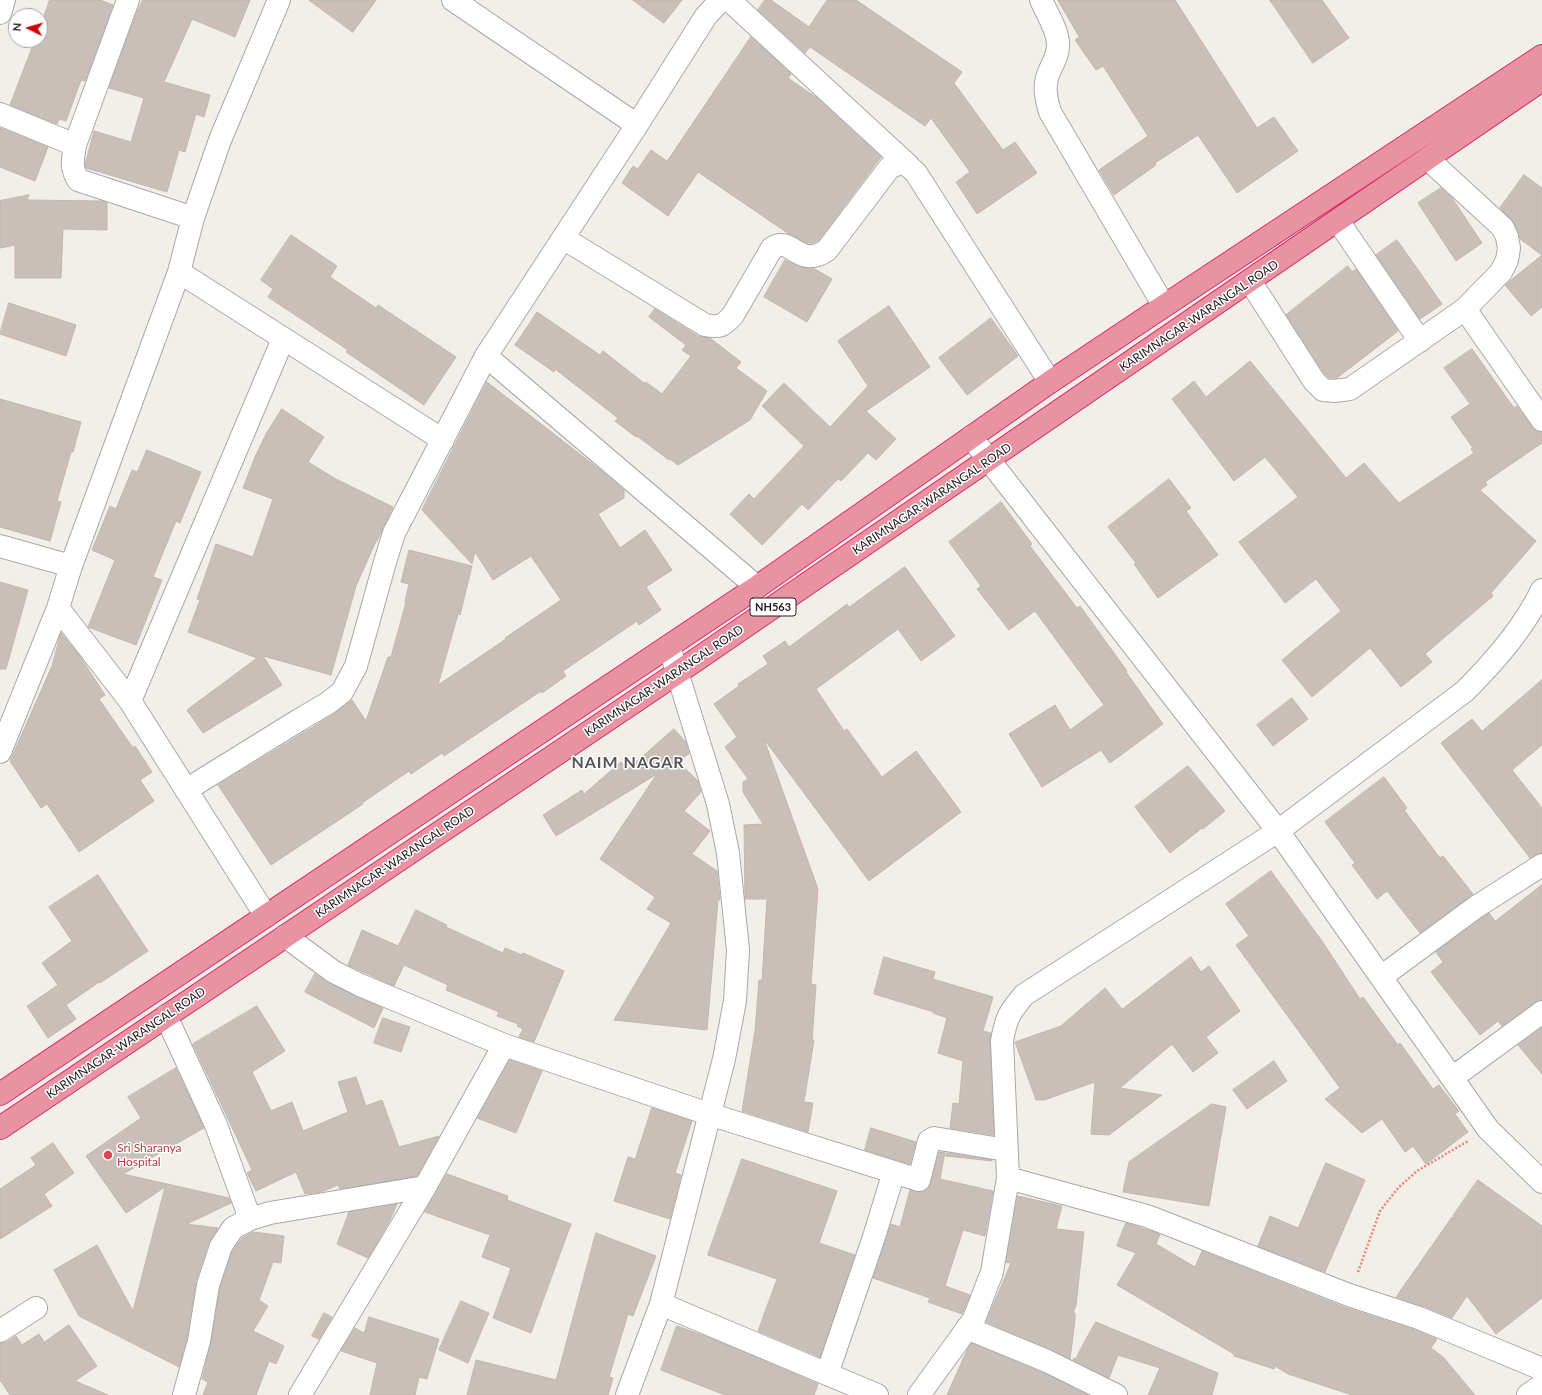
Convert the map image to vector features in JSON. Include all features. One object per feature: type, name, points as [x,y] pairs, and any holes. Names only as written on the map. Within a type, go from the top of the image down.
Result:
[{"type":"highway","name":"NH563","points":[[0,1094],[757,587],[1050,382],[1542,56]]},
{"type":"highway","name":"KARIMNAGAR-WARANGAL ROAD","points":[[0,1128],[677,673],[1542,80]]},
{"type":"street","points":[[0,13],[4,0]]},
{"type":"street","points":[[128,0],[76,145],[72,160],[73,171],[78,180],[193,218]]},
{"type":"street","points":[[0,752],[58,608],[178,272],[193,218],[220,140],[279,0]]},
{"type":"street","points":[[452,0],[637,125]]},
{"type":"street","points":[[186,790],[328,703],[342,692],[356,666],[394,533],[486,356],[637,125],[706,16],[720,0]]},
{"type":"street","points":[[730,0],[916,173],[1050,382]]},
{"type":"street","points":[[1041,0],[1057,33],[1058,45],[1055,60],[1048,73],[1045,86],[1050,112],[1164,306]]},
{"type":"street","points":[[0,114],[76,145]]},
{"type":"street","points":[[1250,280],[1314,381],[1323,390],[1334,391],[1350,389],[1465,309],[1501,272],[1507,260],[1509,248],[1507,237],[1503,228],[1428,159]]},
{"type":"street","points":[[563,238],[705,325],[715,327],[725,324],[733,315],[772,248],[777,245],[784,245],[810,257],[819,256],[827,250],[890,167],[900,163],[908,165]]},
{"type":"street","points":[[1338,220],[1420,340]]},
{"type":"street","points":[[178,272],[443,440]]},
{"type":"street","points":[[1465,309],[1542,420]]},
{"type":"street","points":[[130,701],[283,339]]},
{"type":"street","points":[[486,356],[757,587]]},
{"type":"street","points":[[971,437],[1278,831],[1488,1128],[1542,1182]]},
{"type":"street","points":[[0,546],[72,566]]},
{"type":"street","points":[[919,1395],[974,1319],[992,1272],[1008,1178],[1002,1041],[1004,1026],[1009,1013],[1024,995],[1278,831],[1465,691],[1513,637],[1542,590]]},
{"type":"street","points":[[58,608],[130,701],[266,916]]},
{"type":"street","points":[[627,1395],[661,1304],[724,1059],[735,1001],[738,950],[728,853],[718,804],[669,646]]},
{"type":"street","points":[[1381,977],[1476,906],[1542,865]]},
{"type":"street","points":[[285,936],[334,972],[360,985],[504,1045],[709,1114],[919,1180],[929,1141],[934,1138],[1006,1150]]},
{"type":"street","points":[[1452,1078],[1542,1012]]},
{"type":"street","points":[[166,1016],[216,1125],[250,1218]]},
{"type":"street","points":[[300,1395],[425,1188],[504,1045]]},
{"type":"street","points":[[827,1374],[873,1240],[894,1172]]},
{"type":"street","points":[[1008,1178],[1147,1216],[1349,1295],[1419,1318],[1542,1370]]},
{"type":"street","points":[[184,1395],[199,1341],[208,1285],[221,1246],[233,1228],[250,1218],[270,1213],[425,1188]]},
{"type":"street","points":[[661,1304],[877,1395]]},
{"type":"street","points":[[0,1331],[36,1308]]},
{"type":"street","points":[[967,1328],[1047,1361],[1114,1395]]},
{"type":"street","points":[[1528,1395],[1542,1385]]},
{"type":"path","points":[[1349,1295],[1380,1211],[1398,1188],[1417,1172],[1488,1128]]},
{"type":"building","points":[[50,0],[100,0],[113,5],[85,81],[81,80],[66,121],[59,119],[57,124],[10,105],[32,48],[48,48],[47,8]]},
{"type":"building","points":[[143,0],[250,0],[235,37],[192,19],[164,82],[210,95],[204,117],[196,114],[185,152],[179,150],[167,192],[86,168],[85,165],[94,131],[131,142],[144,98],[109,88],[136,14]]},
{"type":"building","points":[[309,0],[376,0],[353,32]]},
{"type":"building","points":[[633,0],[682,0],[664,23]]},
{"type":"building","points":[[765,0],[771,0],[809,27],[827,0],[856,0],[962,72],[954,83],[1003,150],[1015,142],[1037,173],[977,214],[956,182],[970,172],[931,118],[925,126],[810,47],[805,53],[758,10]]},
{"type":"building","points":[[1058,0],[1175,0],[1257,128],[1274,117],[1298,151],[1237,193],[1198,135],[1155,163],[1156,165],[1114,195],[1099,170],[1148,136],[1103,66],[1096,70],[1075,40],[1079,37]]},
{"type":"building","points":[[1270,0],[1322,0],[1349,38],[1313,63]]},
{"type":"building","points":[[751,37],[791,74],[788,78],[817,98],[881,157],[819,240],[813,243],[807,243],[789,234],[698,172],[668,216],[622,183],[633,166],[638,169],[651,150],[667,161]]},
{"type":"building","points":[[0,128],[48,147],[35,181],[0,167]]},
{"type":"building","points":[[1524,175],[1542,188],[1542,255],[1520,239],[1514,223],[1500,208]]},
{"type":"building","points":[[1441,188],[1452,198],[1482,243],[1456,261],[1418,203]]},
{"type":"building","points":[[29,195],[27,200],[102,201],[107,203],[107,230],[63,229],[61,278],[15,278],[15,245],[0,248],[0,201]]},
{"type":"building","points":[[291,235],[337,266],[330,277],[376,308],[378,305],[456,357],[424,405],[346,352],[348,350],[268,297],[273,289],[261,280]]},
{"type":"building","points":[[1397,240],[1442,304],[1420,319],[1376,255]]},
{"type":"building","points":[[1542,255],[1542,307],[1531,316],[1505,285]]},
{"type":"building","points":[[785,260],[800,267],[813,268],[832,279],[807,322],[764,297]]},
{"type":"building","points":[[1348,266],[1352,272],[1356,269],[1398,331],[1337,378],[1329,378],[1324,373],[1286,315]]},
{"type":"building","points":[[9,303],[76,325],[66,356],[0,334]]},
{"type":"building","points":[[889,306],[930,367],[866,411],[896,439],[876,460],[868,453],[841,481],[838,479],[808,510],[802,504],[762,545],[730,514],[749,494],[754,499],[804,446],[762,406],[784,383],[830,427],[868,386],[838,341]]},
{"type":"building","points":[[655,309],[698,336],[710,338],[741,362],[736,368],[767,391],[750,420],[678,465],[615,421],[618,418],[555,369],[554,372],[515,345],[537,312],[600,355],[603,351],[644,383],[646,382],[662,394],[691,356],[682,350],[686,345],[649,317]]},
{"type":"building","points":[[991,318],[1018,356],[967,395],[939,358]]},
{"type":"building","points":[[1472,349],[1514,408],[1517,406],[1532,427],[1536,431],[1542,432],[1542,443],[1485,482],[1487,485],[1480,490],[1536,541],[1491,593],[1493,596],[1425,654],[1432,662],[1401,687],[1370,648],[1312,697],[1282,660],[1341,611],[1316,579],[1285,603],[1239,542],[1298,497],[1265,457],[1234,481],[1172,399],[1194,381],[1206,397],[1250,361],[1346,478],[1364,463],[1399,503],[1474,453],[1471,449],[1473,448],[1451,417],[1470,404],[1444,368]]},
{"type":"building","points":[[487,382],[624,490],[624,498],[598,514],[620,548],[645,530],[672,570],[646,587],[661,610],[639,625],[637,621],[563,671],[566,676],[542,693],[541,691],[444,756],[442,753],[411,774],[409,771],[362,803],[363,804],[271,865],[218,785],[334,714],[352,700],[366,721],[388,657],[391,657],[406,602],[409,584],[401,582],[409,550],[472,566],[460,615],[458,614],[438,685],[561,600],[531,556],[493,580],[475,552],[472,564],[422,510]]},
{"type":"building","points":[[0,399],[81,422],[57,501],[61,502],[50,541],[0,527]]},
{"type":"building","points":[[282,409],[324,437],[308,462],[336,479],[393,507],[356,586],[331,675],[263,656],[282,685],[203,733],[187,710],[257,658],[188,632],[200,600],[197,599],[216,544],[253,557],[273,499],[243,488],[266,434]]},
{"type":"building","points":[[147,450],[201,472],[180,523],[176,521],[153,577],[162,580],[136,645],[88,627],[115,560],[92,550],[110,506],[116,509],[132,470],[137,472]]},
{"type":"building","points":[[1169,479],[1191,508],[1186,511],[1218,555],[1158,598],[1134,564],[1136,563],[1108,527]]},
{"type":"building","points":[[1001,502],[1032,544],[1030,546],[1077,608],[1080,606],[1163,724],[1110,763],[1101,750],[1042,787],[1009,734],[1055,705],[1070,730],[1104,705],[1035,611],[1009,630],[977,589],[981,586],[949,542]]},
{"type":"building","points":[[905,567],[955,636],[921,661],[898,629],[816,689],[844,731],[847,729],[882,777],[916,751],[961,812],[869,881],[764,739],[818,889],[811,984],[816,985],[812,1040],[814,1040],[804,1102],[813,1103],[808,1132],[742,1111],[755,1031],[759,980],[762,980],[767,899],[745,899],[744,825],[763,824],[743,792],[743,782],[748,779],[725,747],[737,737],[714,704],[739,686],[738,684],[768,664],[763,656],[785,641],[789,647],[847,604],[849,607]]},
{"type":"building","points":[[0,582],[28,590],[6,669],[0,669]]},
{"type":"building","points":[[61,633],[79,655],[105,695],[99,699],[133,748],[135,746],[152,772],[140,780],[154,801],[79,852],[47,804],[41,808],[10,761],[52,666]]},
{"type":"building","points":[[1542,680],[1542,745],[1512,770],[1542,808],[1542,853],[1530,858],[1441,743],[1472,719],[1482,731]]},
{"type":"building","points":[[1292,698],[1308,719],[1273,746],[1257,725]]},
{"type":"building","points":[[674,729],[686,742],[689,754],[677,761],[698,781],[701,792],[684,811],[710,831],[692,854],[717,871],[720,900],[718,900],[707,1030],[614,1020],[671,923],[647,909],[655,897],[600,859],[657,774],[556,836],[543,815],[582,790],[584,794],[621,762],[628,769]]},
{"type":"building","points":[[1188,766],[1225,811],[1170,853],[1135,807]]},
{"type":"building","points":[[1384,777],[1407,808],[1404,810],[1440,858],[1443,856],[1473,894],[1420,933],[1387,891],[1377,899],[1352,865],[1355,863],[1325,822]]},
{"type":"building","points":[[1271,871],[1322,941],[1360,999],[1363,997],[1398,1045],[1400,1043],[1433,1089],[1439,1085],[1459,1111],[1455,1114],[1468,1132],[1426,1164],[1413,1146],[1405,1152],[1382,1119],[1362,1133],[1325,1099],[1340,1088],[1236,945],[1249,936],[1226,904]]},
{"type":"building","points":[[98,875],[148,951],[66,1005],[76,1019],[48,1038],[27,1006],[58,985],[42,963],[72,941],[49,907]]},
{"type":"building","points":[[1542,885],[1542,1000],[1535,1002],[1502,1026],[1498,1021],[1480,1035],[1431,972],[1443,962],[1436,952],[1489,913],[1495,921]]},
{"type":"building","points":[[416,910],[447,925],[446,927],[503,953],[505,948],[522,955],[523,953],[564,971],[534,1042],[519,1037],[523,1029],[517,1026],[518,1024],[497,1016],[499,1012],[446,990],[448,985],[404,965],[394,986],[348,965],[362,930],[398,946]]},
{"type":"building","points":[[884,957],[935,972],[933,979],[993,997],[983,1031],[991,1033],[990,1042],[994,1135],[950,1128],[953,1103],[959,1104],[963,1061],[938,1053],[947,1018],[933,1013],[934,1012],[874,994]]},
{"type":"building","points":[[1191,957],[1201,972],[1209,966],[1240,1011],[1206,1037],[1218,1053],[1193,1072],[1172,1044],[1120,1088],[1162,1095],[1109,1135],[1091,1134],[1095,1082],[1044,1100],[1036,1100],[1015,1042],[1061,1026],[1105,988],[1122,1009]]},
{"type":"building","points":[[315,974],[328,983],[383,1008],[374,1028],[305,992]]},
{"type":"building","points":[[257,1006],[285,1051],[252,1072],[271,1111],[292,1102],[303,1131],[348,1112],[338,1082],[356,1077],[366,1106],[382,1100],[399,1147],[439,1136],[417,1176],[340,1189],[338,1185],[321,1192],[305,1194],[296,1172],[256,1191],[247,1173],[252,1170],[193,1044]]},
{"type":"building","points":[[383,1018],[410,1027],[401,1052],[374,1043]]},
{"type":"building","points":[[1542,1028],[1542,1074],[1518,1045]]},
{"type":"building","points":[[510,1060],[542,1071],[516,1133],[477,1118]]},
{"type":"building","points":[[1274,1061],[1287,1081],[1247,1109],[1233,1090]]},
{"type":"building","points":[[176,1068],[204,1128],[123,1174],[229,1198],[231,1203],[187,1224],[218,1228],[209,1242],[196,1281],[187,1338],[179,1367],[79,1316],[54,1270],[97,1245],[133,1311],[165,1187],[126,1213],[86,1156],[141,1118],[128,1097]]},
{"type":"building","points":[[1212,1104],[1226,1107],[1209,1206],[1123,1192],[1129,1162]]},
{"type":"building","points":[[652,1108],[692,1121],[675,1173],[681,1175],[670,1219],[614,1201],[628,1157],[635,1159]]},
{"type":"building","points":[[871,1128],[916,1142],[910,1164],[865,1150]]},
{"type":"building","points":[[53,1143],[74,1173],[44,1194],[52,1206],[0,1239],[0,1189],[36,1165],[31,1158]]},
{"type":"building","points":[[939,1152],[945,1152],[940,1179],[993,1191],[985,1236],[963,1230],[945,1286],[970,1295],[962,1314],[928,1302],[930,1298],[873,1278],[891,1224],[900,1227],[910,1190],[922,1192],[928,1189]]},
{"type":"building","points":[[947,1153],[992,1160],[992,1161],[946,1156]]},
{"type":"building","points":[[742,1159],[837,1191],[819,1243],[855,1255],[820,1357],[758,1331],[777,1279],[708,1255]]},
{"type":"building","points":[[1326,1163],[1365,1180],[1325,1272],[1258,1246],[1270,1216],[1298,1228]]},
{"type":"building","points":[[447,1174],[508,1196],[507,1200],[571,1224],[531,1333],[493,1318],[511,1268],[482,1257],[490,1235],[425,1212]]},
{"type":"building","points":[[1478,1180],[1542,1226],[1542,1298],[1496,1334],[1467,1296],[1452,1318],[1396,1297],[1452,1217],[1457,1220],[1453,1216]]},
{"type":"building","points":[[1018,1196],[1062,1206],[1056,1229],[1084,1232],[1076,1305],[1073,1313],[1075,1313],[1075,1320],[1070,1359],[986,1322],[1011,1263],[1006,1262]]},
{"type":"building","points":[[397,1204],[390,1220],[368,1258],[337,1244],[349,1212]]},
{"type":"building","points":[[1126,1223],[1160,1234],[1156,1244],[1195,1267],[1202,1251],[1344,1307],[1415,1330],[1437,1339],[1431,1348],[1443,1357],[1475,1395],[1352,1395],[1288,1374],[1275,1366],[1274,1369],[1234,1356],[1234,1354],[1117,1285],[1136,1253],[1117,1246]]},
{"type":"building","points":[[253,1232],[284,1236],[281,1263],[273,1262],[259,1300],[268,1306],[253,1331],[284,1346],[276,1364],[269,1361],[256,1395],[203,1395],[208,1382],[202,1379],[211,1343],[220,1288],[232,1252],[242,1238]]},
{"type":"building","points":[[596,1233],[656,1256],[633,1316],[628,1314],[609,1377],[613,1378],[608,1395],[467,1395],[476,1360],[556,1380]]},
{"type":"building","points":[[461,1301],[489,1313],[468,1363],[439,1350]]},
{"type":"building","points":[[324,1313],[332,1317],[319,1339],[312,1336]]},
{"type":"building","points":[[369,1317],[439,1339],[427,1379],[419,1377],[415,1395],[370,1395],[377,1363],[341,1351],[355,1328],[364,1333]]},
{"type":"building","points":[[1096,1322],[1218,1373],[1212,1395],[1148,1395],[1160,1368],[1118,1355],[1109,1378],[1073,1360],[1074,1358],[1076,1359]]},
{"type":"building","points":[[69,1325],[97,1366],[75,1381],[108,1395],[10,1395],[0,1380],[0,1343],[7,1342],[16,1336],[22,1345],[39,1334],[44,1342]]},
{"type":"building","points":[[677,1326],[713,1339],[818,1384],[814,1395],[725,1395],[661,1370]]},
{"type":"building","points":[[972,1343],[1042,1372],[1088,1395],[947,1395],[968,1348]]},
{"type":"place","name":"Sri Sharanya Hospital","points":[[108,1155]]},
{"type":"district","name":"NAIM NAGAR","points":[[628,763]]}]
